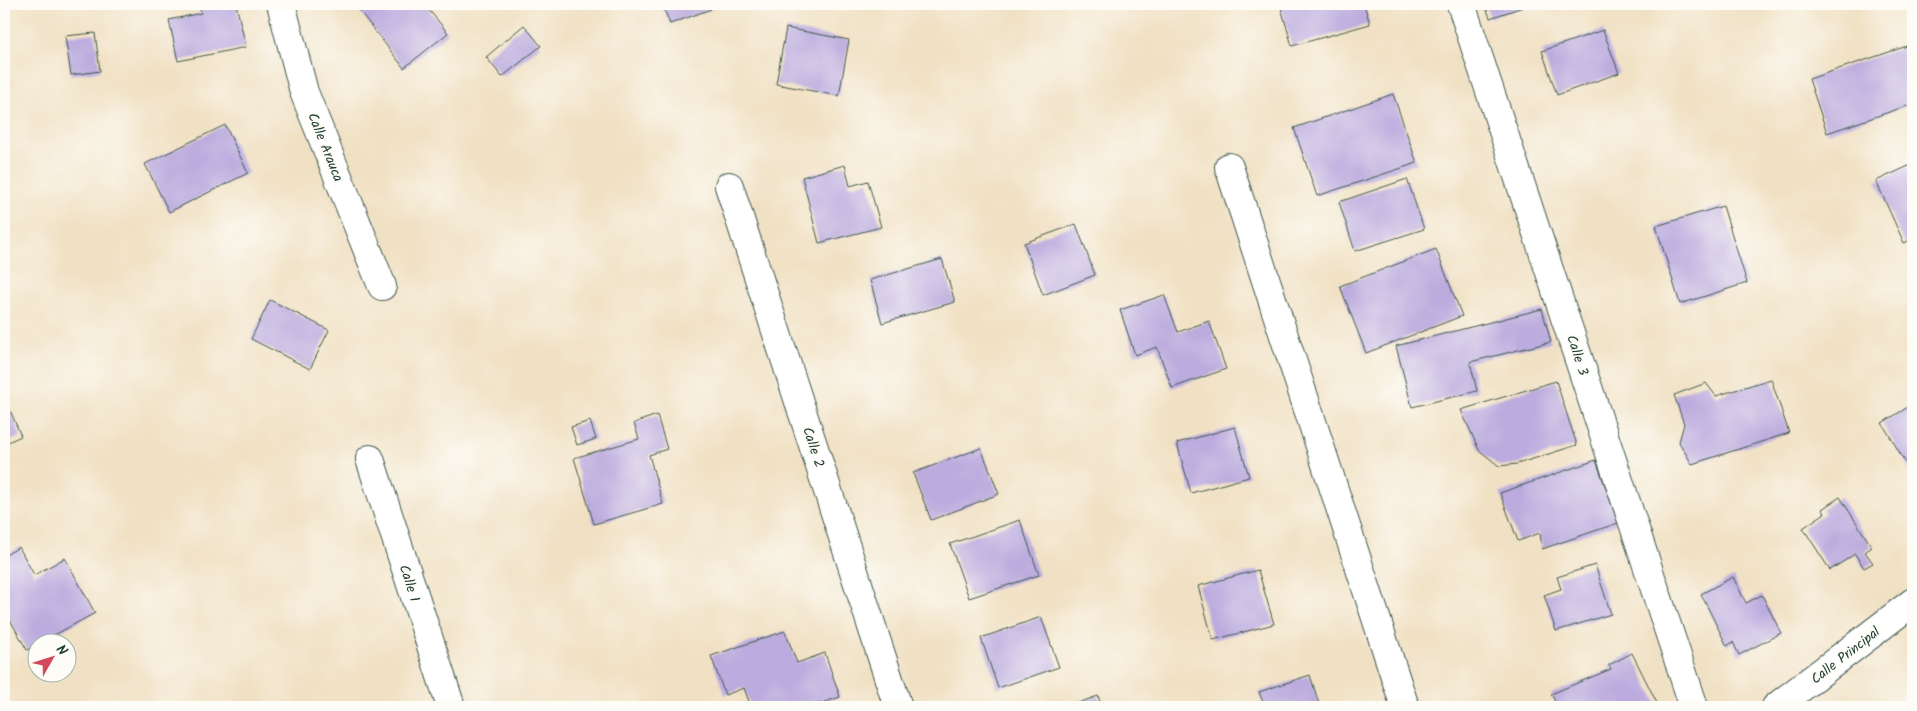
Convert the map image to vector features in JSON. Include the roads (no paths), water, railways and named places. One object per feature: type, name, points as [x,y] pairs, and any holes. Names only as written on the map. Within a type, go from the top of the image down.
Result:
[{"type":"street","name":"Calle Arauca","points":[[281,4],[304,92],[382,286]]},
{"type":"street","name":"Calle 3","points":[[1461,4],[1694,707]]},
{"type":"street","points":[[1229,167],[1405,707]]},
{"type":"street","name":"Calle 2","points":[[729,186],[898,707]]},
{"type":"street","name":"Calle 1","points":[[370,459],[451,707]]},
{"type":"street","name":"Calle Principal","points":[[1776,707],[1913,602]]}]
